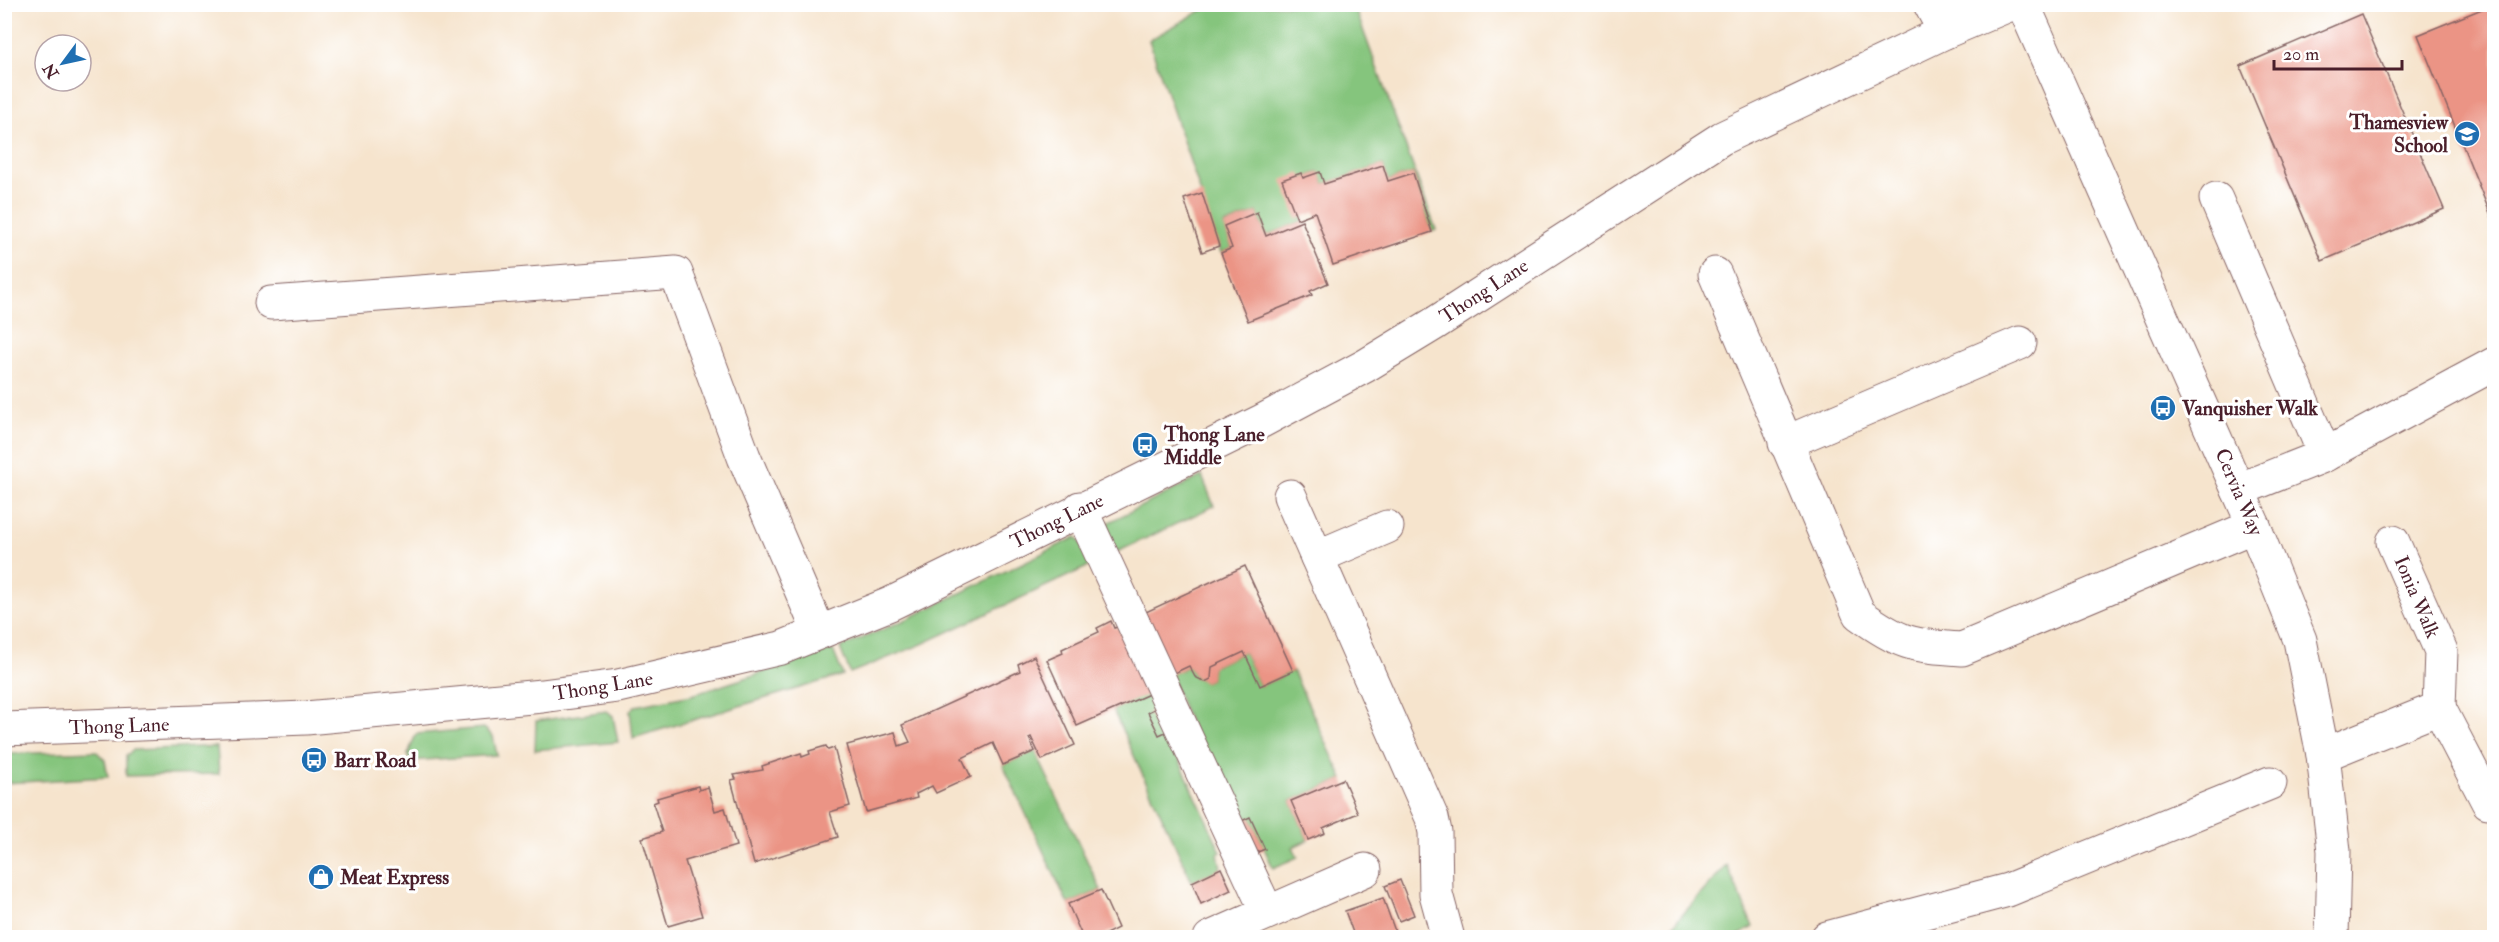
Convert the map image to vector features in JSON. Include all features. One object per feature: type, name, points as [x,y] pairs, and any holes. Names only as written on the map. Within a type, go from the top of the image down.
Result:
[{"type":"street","name":"Thong Lane","points":[[4,729],[306,718],[542,696],[618,686],[781,648],[890,604],[1080,508],[1262,421],[1365,366],[1722,138],[1938,18],[2011,4]]},
{"type":"street","name":"Cervia Way","points":[[2023,4],[2254,526],[2300,640],[2323,755],[2334,851],[2332,938]]},
{"type":"street","points":[[2216,199],[2325,455]]},
{"type":"street","points":[[271,303],[676,273],[744,457],[819,633]]},
{"type":"street","points":[[1715,274],[1859,614],[1890,636],[1922,647],[1962,649],[2254,526]]},
{"type":"street","points":[[1785,443],[2020,343]]},
{"type":"street","points":[[2238,490],[2325,455],[2494,364]]},
{"type":"street","points":[[1290,496],[1432,818],[1435,832],[1436,894],[1448,938]]},
{"type":"street","points":[[1080,508],[1267,912]]},
{"type":"street","points":[[1317,557],[1387,527]]},
{"type":"street","name":"Ionia Walk","points":[[2393,542],[2440,651],[2439,708]]},
{"type":"street","points":[[2323,755],[2439,708],[2488,802]]},
{"type":"street","points":[[1827,938],[2008,890],[2270,783]]},
{"type":"street","points":[[1210,938],[1365,870]]},
{"type":"green space","points":[[1211,5],[1354,5],[1436,230],[1432,232],[1413,173],[1388,181],[1383,165],[1324,184],[1319,172],[1303,178],[1302,221],[1266,236],[1257,212],[1224,225],[1232,248],[1221,253],[1149,40]]},
{"type":"green space","points":[[1202,476],[1214,506],[1111,555],[1104,527],[1109,522]]},
{"type":"green space","points":[[1076,537],[1096,563],[920,645],[850,673],[840,648],[907,619]]},
{"type":"green space","points":[[833,650],[843,675],[633,738],[630,711],[635,706],[692,695]]},
{"type":"green space","points":[[1244,652],[1260,686],[1293,671],[1343,779],[1291,801],[1308,840],[1293,847],[1298,857],[1273,868],[1250,817],[1231,826],[1170,675],[1189,666],[1195,677],[1205,682],[1211,679],[1212,667]]},
{"type":"green space","points":[[1149,693],[1221,852],[1218,854],[1221,868],[1192,882],[1113,710]]},
{"type":"green space","points":[[607,711],[613,716],[618,742],[535,750],[536,721]]},
{"type":"green space","points":[[484,728],[493,736],[497,755],[409,761],[408,754],[416,734]]},
{"type":"green space","points":[[217,747],[219,774],[126,776],[126,756],[133,750]]},
{"type":"green space","points":[[96,751],[105,760],[108,777],[5,783],[5,754]]},
{"type":"green space","points":[[1035,751],[1101,890],[1068,904],[1003,765]]},
{"type":"green space","points":[[1727,865],[1753,927],[1736,937],[1668,937],[1666,933]]},
{"type":"building","points":[[2494,4],[2494,223],[2418,35]]},
{"type":"building","points":[[2361,14],[2444,209],[2322,261],[2240,66]]},
{"type":"building","points":[[1383,165],[1388,181],[1413,173],[1432,232],[1333,265],[1315,212],[1297,219],[1282,180],[1301,173],[1303,178],[1320,172],[1324,184]]},
{"type":"building","points":[[1202,193],[1219,246],[1202,252],[1184,199]]},
{"type":"building","points":[[1257,212],[1266,236],[1302,221],[1328,283],[1310,291],[1312,295],[1248,321],[1221,253],[1232,248],[1224,226]]},
{"type":"building","points":[[1245,566],[1293,671],[1260,686],[1244,652],[1212,667],[1211,679],[1205,682],[1195,677],[1189,666],[1170,675],[1135,617]]},
{"type":"building","points":[[1111,621],[1114,628],[1118,627],[1149,694],[1077,726],[1047,660],[1063,653],[1062,649],[1099,632],[1097,628]]},
{"type":"building","points":[[1034,656],[1075,745],[1042,760],[1031,737],[1029,738],[1035,751],[1003,765],[993,743],[962,758],[971,777],[936,793],[932,786],[916,794],[917,798],[866,812],[847,745],[895,732],[899,746],[910,742],[902,725],[1020,671],[1018,664]]},
{"type":"building","points":[[1160,706],[1170,730],[1159,735],[1148,712]]},
{"type":"building","points":[[826,746],[828,750],[834,748],[850,806],[830,812],[838,837],[754,864],[731,780],[736,779],[734,775],[763,770],[762,766],[801,753],[802,757],[810,754],[809,751]]},
{"type":"building","points":[[1343,779],[1358,813],[1323,828],[1325,833],[1308,840],[1291,801]]},
{"type":"building","points":[[698,786],[699,790],[708,787],[715,811],[725,808],[736,846],[685,861],[702,916],[668,926],[642,838],[662,832],[653,803],[658,801],[657,798]]},
{"type":"building","points":[[1250,817],[1265,849],[1248,856],[1233,825]]},
{"type":"building","points":[[1221,868],[1231,890],[1201,904],[1192,882]]},
{"type":"building","points":[[1400,880],[1414,915],[1399,921],[1385,886]]},
{"type":"building","points":[[1101,890],[1118,928],[1098,938],[1083,938],[1068,904]]},
{"type":"building","points":[[1383,898],[1395,931],[1379,938],[1355,938],[1345,911]]},
{"type":"place","name":"Thamesview School","points":[[2467,134]]},
{"type":"place","name":"Vanquisher Walk","points":[[2163,408]]},
{"type":"place","name":"Thong Lane Middle","points":[[1145,445]]},
{"type":"place","name":"Barr Road","points":[[314,760]]},
{"type":"place","name":"Meat Express","points":[[321,877]]}]
